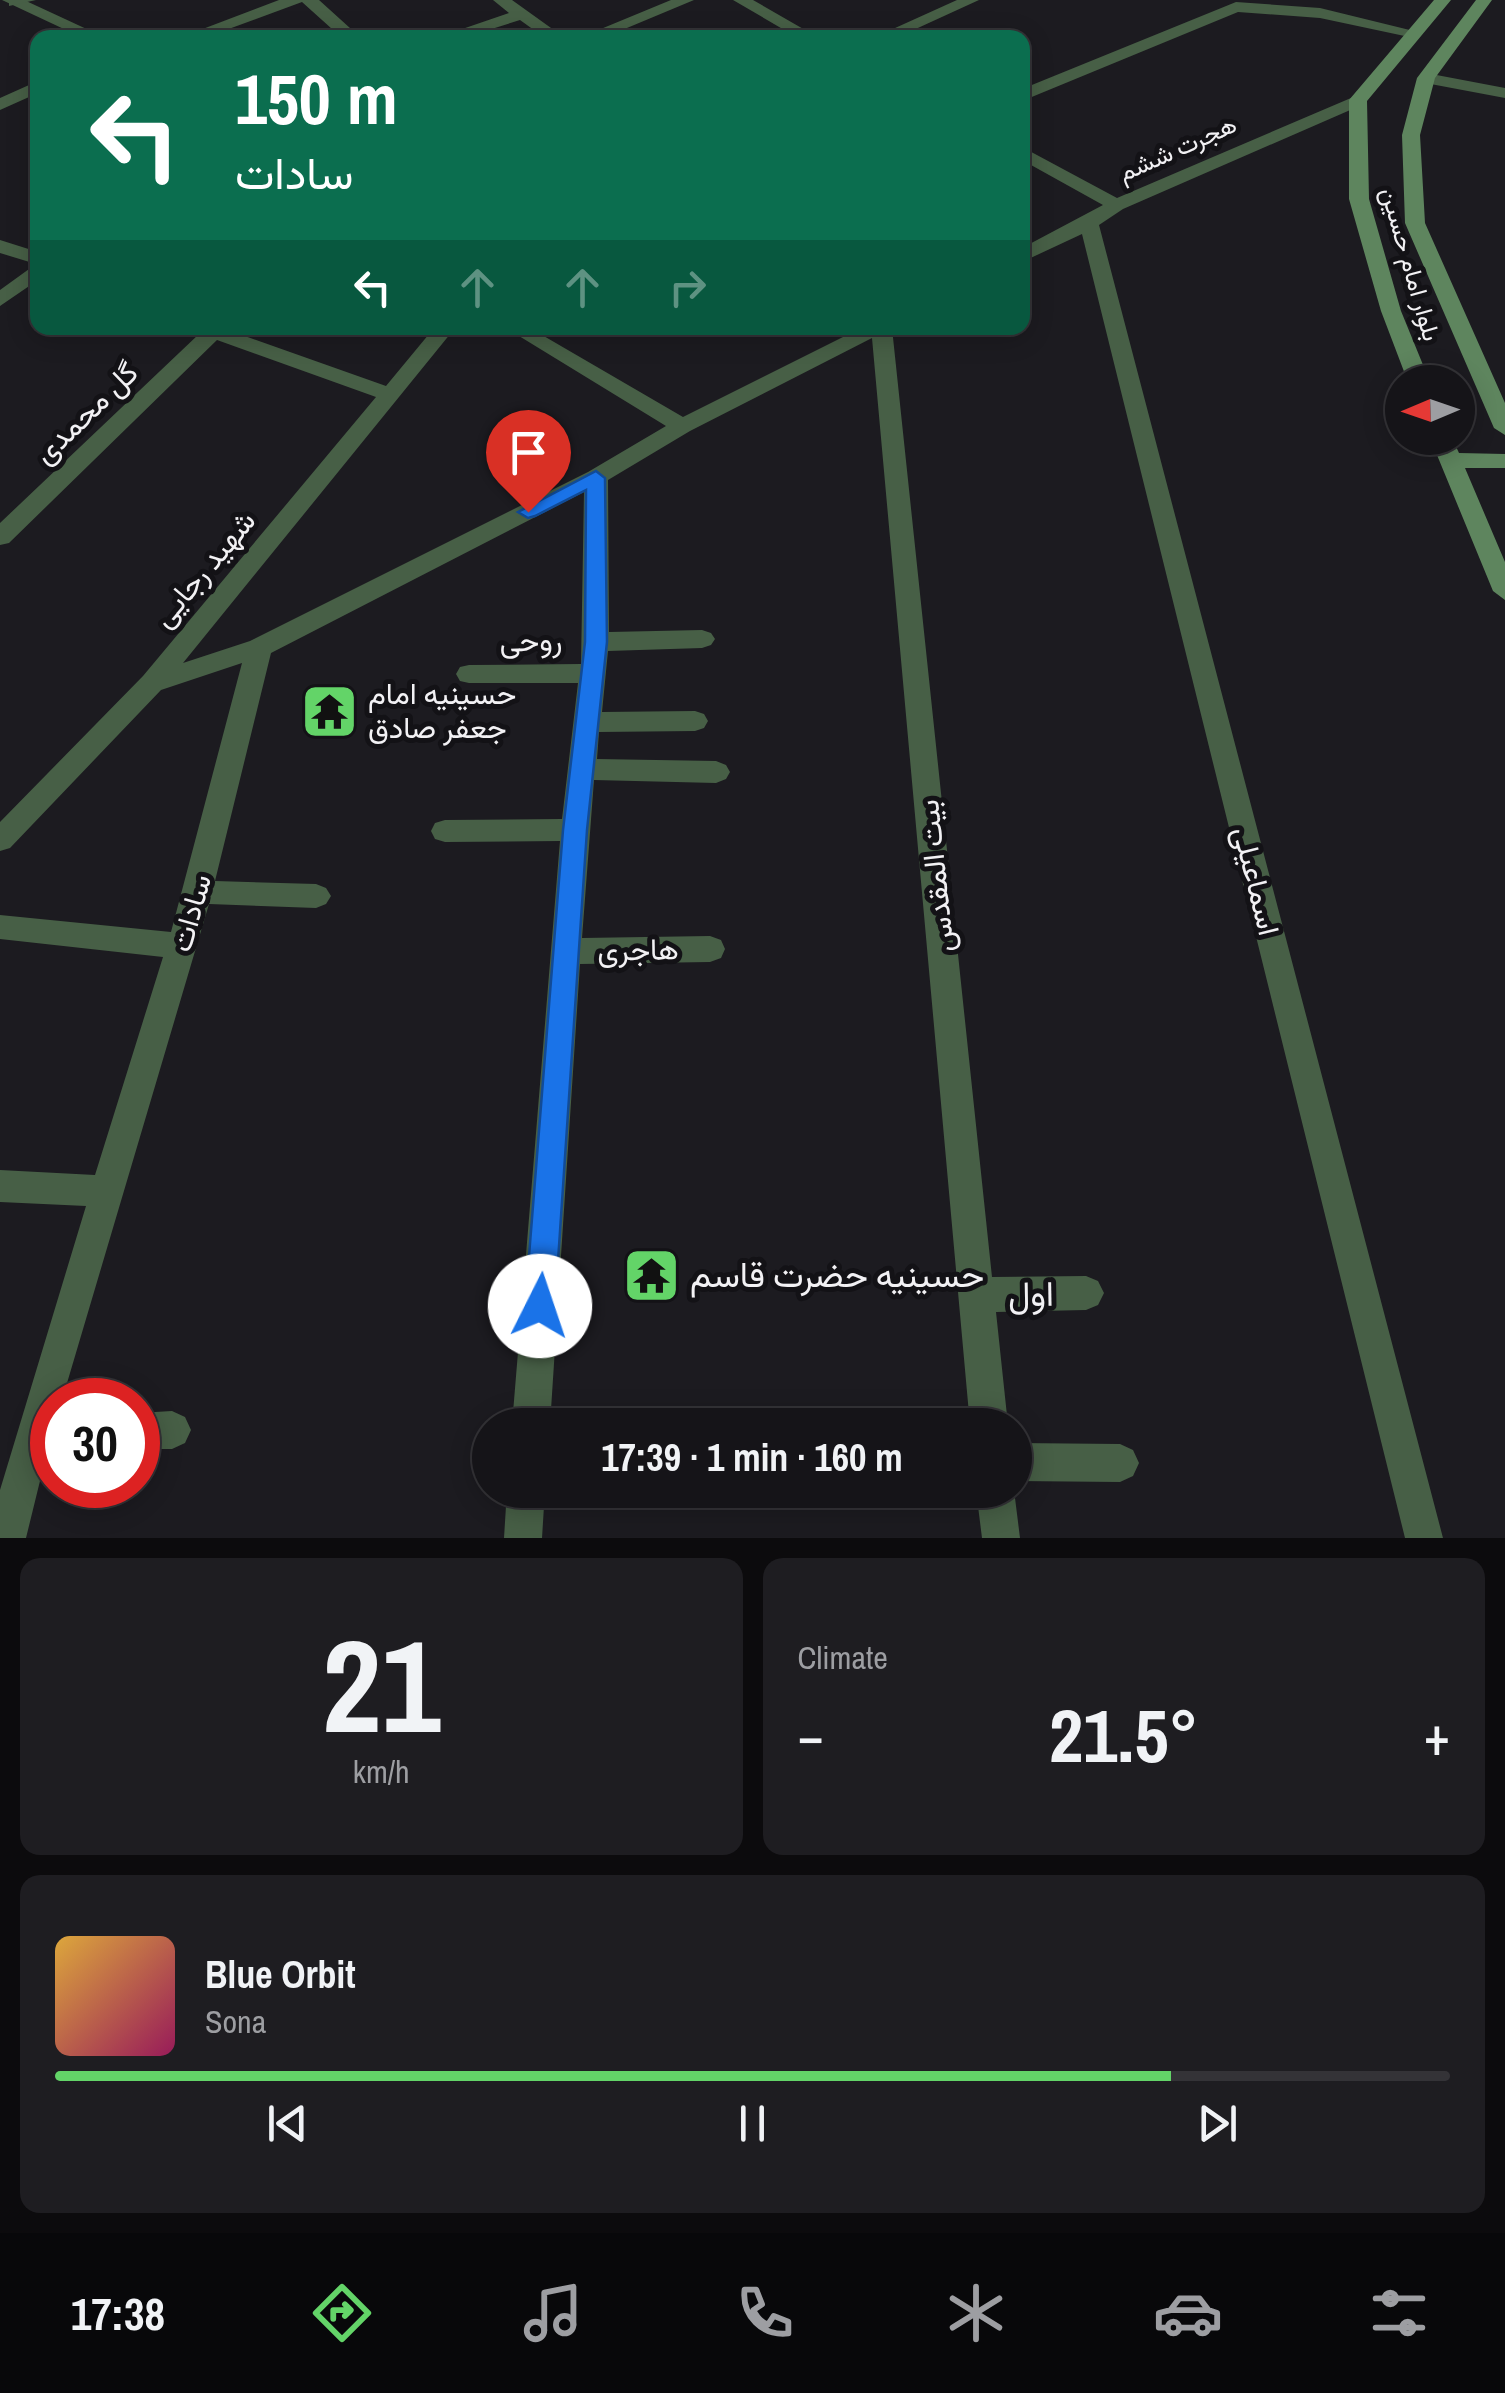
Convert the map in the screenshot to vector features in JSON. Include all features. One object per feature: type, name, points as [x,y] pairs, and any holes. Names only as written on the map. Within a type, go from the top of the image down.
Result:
[{"type":"main road","points":[[1358,100],[1443,0]]},
{"type":"main road","name":"بلوار امام حسین","points":[[1484,0],[1426,78],[1410,135],[1415,223],[1505,428]]},
{"type":"main road","name":"بلوار امام حسین","points":[[1358,100],[1359,200],[1413,365]]},
{"type":"main road","points":[[1448,455],[1505,591]]},
{"type":"main road","points":[[1475,455],[1505,461]]},
{"type":"street","points":[[210,30],[296,0]]},
{"type":"street","points":[[309,0],[344,30]]},
{"type":"street","points":[[501,0],[546,30]]},
{"type":"street","points":[[607,30],[686,0]]},
{"type":"street","points":[[741,0],[796,30]]},
{"type":"street","points":[[900,30],[971,0]]},
{"type":"street","points":[[13,3],[79,30]]},
{"type":"street","points":[[1030,93],[1236,7],[1320,14],[1414,32]]},
{"type":"street","points":[[470,30],[523,14]]},
{"type":"street","points":[[1426,78],[1505,93]]},
{"type":"street","points":[[0,105],[30,92]]},
{"type":"street","name":"هجرت ششم","points":[[1030,252],[1116,205],[1358,100]]},
{"type":"street","points":[[1030,157],[1116,205]]},
{"type":"street","name":"اسماعیلی","points":[[1089,223],[1424,1538]]},
{"type":"street","points":[[0,246],[30,257]]},
{"type":"street","points":[[0,300],[30,276]]},
{"type":"street","name":"گل محمدی","points":[[0,537],[203,335]]},
{"type":"street","points":[[222,335],[391,395]]},
{"type":"street","name":"شهید رجایی","points":[[0,840],[152,683],[439,335]]},
{"type":"street","points":[[535,335],[682,426]]},
{"type":"street","points":[[152,683],[258,648],[596,478],[682,426],[865,335]]},
{"type":"street","name":"بیت المقدس","points":[[880,335],[987,1408]]},
{"type":"street","points":[[532,1408],[575,830],[596,642],[596,478]]},
{"type":"street","points":[[596,642],[702,639]]},
{"type":"street","name":"سادات","points":[[58,1378],[108,1191],[198,892],[258,648]]},
{"type":"street","name":"روحی","points":[[469,674],[593,673]]},
{"type":"street","points":[[587,722],[695,722]]},
{"type":"street","points":[[582,769],[716,772]]},
{"type":"street","points":[[444,831],[575,830]]},
{"type":"street","points":[[198,892],[316,896]]},
{"type":"street","points":[[0,927],[182,946]]},
{"type":"street","name":"هاجری","points":[[567,951],[710,949]]},
{"type":"street","points":[[0,1186],[108,1191]]},
{"type":"street","name":"اول","points":[[976,1295],[1086,1293]]},
{"type":"street","points":[[1032,1462],[1120,1464]]},
{"type":"street","name":"سادات","points":[[7,1538],[30,1472]]},
{"type":"street","points":[[522,1538],[524,1508]]},
{"type":"street","points":[[998,1508],[1001,1538]]},
{"type":"place","name":"حسینیه امام جعفر صادق","points":[[329,711]]},
{"type":"place","name":"حسینیه حضرت قاسم","points":[[651,1275]]},
{"type":"route","points":[[528,512],[596,478],[596,642],[575,830],[540,1306]]}]
